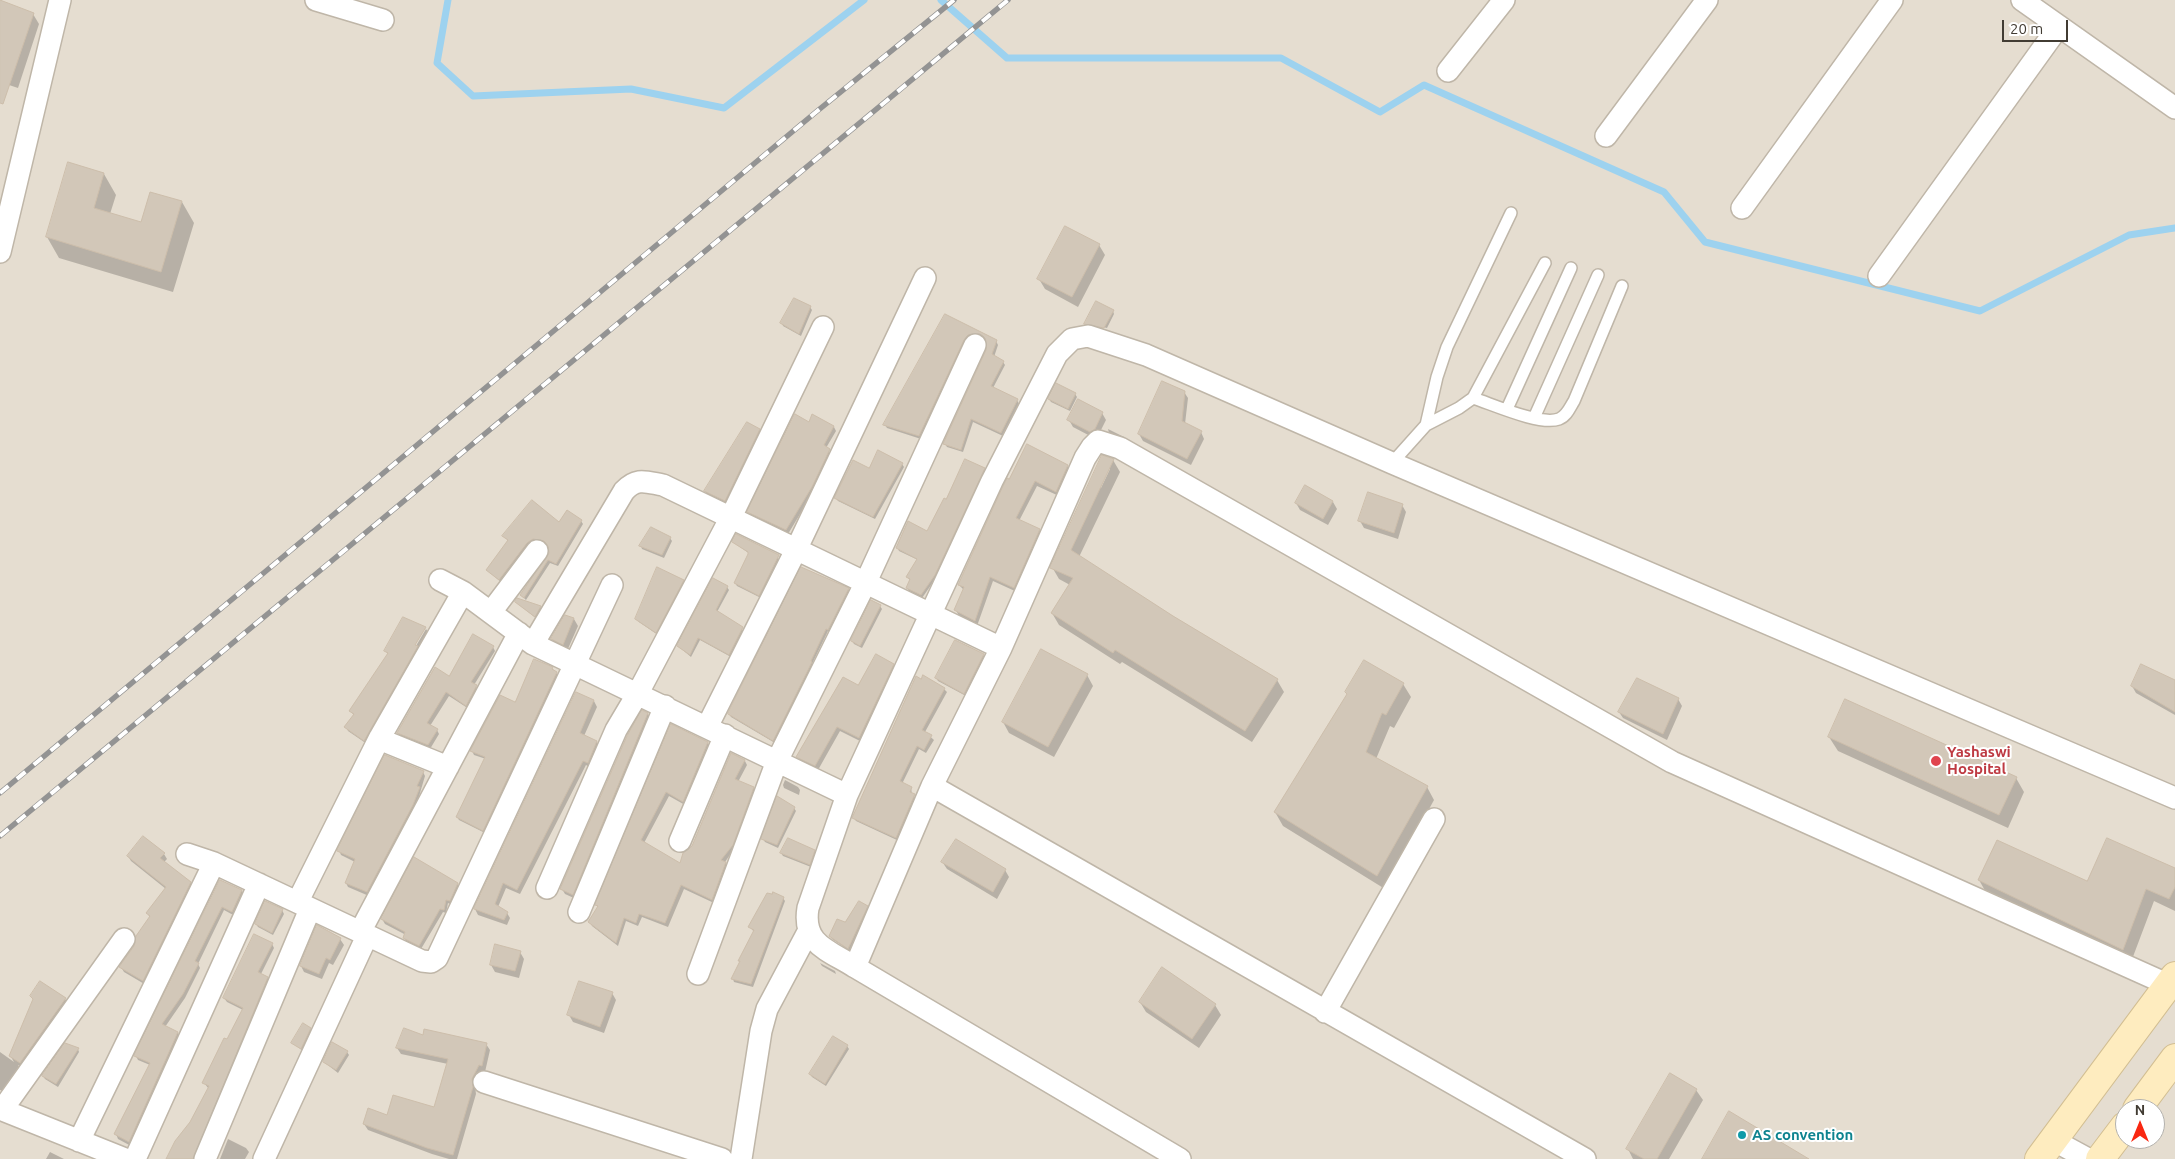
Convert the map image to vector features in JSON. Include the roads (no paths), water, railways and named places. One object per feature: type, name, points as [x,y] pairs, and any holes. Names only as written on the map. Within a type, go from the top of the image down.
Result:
[{"type":"main road","points":[[2046,1150],[2172,980]]},
{"type":"main road","points":[[2146,1099],[2171,1070]]},
{"type":"main road","points":[[2100,1159],[2115,1139]]},
{"type":"street","points":[[0,252],[60,0]]},
{"type":"street","points":[[316,0],[383,20]]},
{"type":"street","points":[[1448,71],[1504,0]]},
{"type":"street","points":[[1606,136],[1707,0]]},
{"type":"street","points":[[1742,208],[1892,0]]},
{"type":"street","points":[[2022,0],[2175,108]]},
{"type":"street","points":[[1879,276],[2059,26]]},
{"type":"street","points":[[680,841],[716,731],[796,550],[925,278]]},
{"type":"street","points":[[547,888],[616,730],[638,693],[731,517],[823,327]]},
{"type":"street","points":[[1180,1159],[854,966],[818,943],[808,932],[806,921],[808,908],[847,795],[992,481],[1057,354],[1072,339],[1088,336],[1146,356],[2175,798]]},
{"type":"street","points":[[698,974],[777,761],[865,584],[975,345]]},
{"type":"street","points":[[854,966],[932,786],[1001,648],[1086,458],[1098,441],[1120,448],[1672,762],[2172,980]]},
{"type":"street","points":[[264,1159],[363,934],[448,767],[526,639],[624,491],[632,483],[642,481],[663,485],[931,616],[1001,648]]},
{"type":"street","points":[[491,612],[537,551]]},
{"type":"street","points":[[440,580],[463,592],[526,639],[847,795]]},
{"type":"street","points":[[187,854],[214,863],[422,961],[431,962],[437,958],[612,585]]},
{"type":"street","points":[[205,1159],[304,905],[379,739],[463,592]]},
{"type":"street","points":[[580,912],[665,706]]},
{"type":"street","points":[[379,739],[448,767]]},
{"type":"street","points":[[932,786],[1585,1159]]},
{"type":"street","points":[[1325,1012],[1434,819]]},
{"type":"street","points":[[79,1141],[214,863]]},
{"type":"street","points":[[135,1159],[259,884]]},
{"type":"street","points":[[741,1159],[761,1031],[767,1009],[808,932]]},
{"type":"street","points":[[124,939],[1,1109],[124,1159]]},
{"type":"street","points":[[484,1082],[722,1159]]},
{"type":"street","points":[[2046,1150],[2088,1159]]},
{"type":"lane","points":[[1426,425],[1437,376],[1447,347],[1510,213]]},
{"type":"lane","points":[[1392,463],[1426,425],[1459,408],[1473,398],[1545,263]]},
{"type":"lane","points":[[1507,409],[1571,268]]},
{"type":"lane","points":[[1534,418],[1598,275]]},
{"type":"lane","points":[[1473,398],[1534,418],[1559,419],[1566,414],[1574,401],[1622,286]]},
{"type":"waterway","points":[[448,0],[437,63],[473,96],[631,89],[724,108],[864,0]]},
{"type":"waterway","points":[[941,0],[1007,58],[1281,58],[1380,112],[1424,85],[1664,192],[1705,242],[1980,311],[2129,235],[2175,228]]},
{"type":"railway","points":[[0,793],[816,112],[954,0]]},
{"type":"railway","points":[[0,836],[1008,0]]},
{"type":"place","name":"Yashaswi Hospital","points":[[1936,761]]},
{"type":"place","name":"AS convention","points":[[1742,1135]]}]
